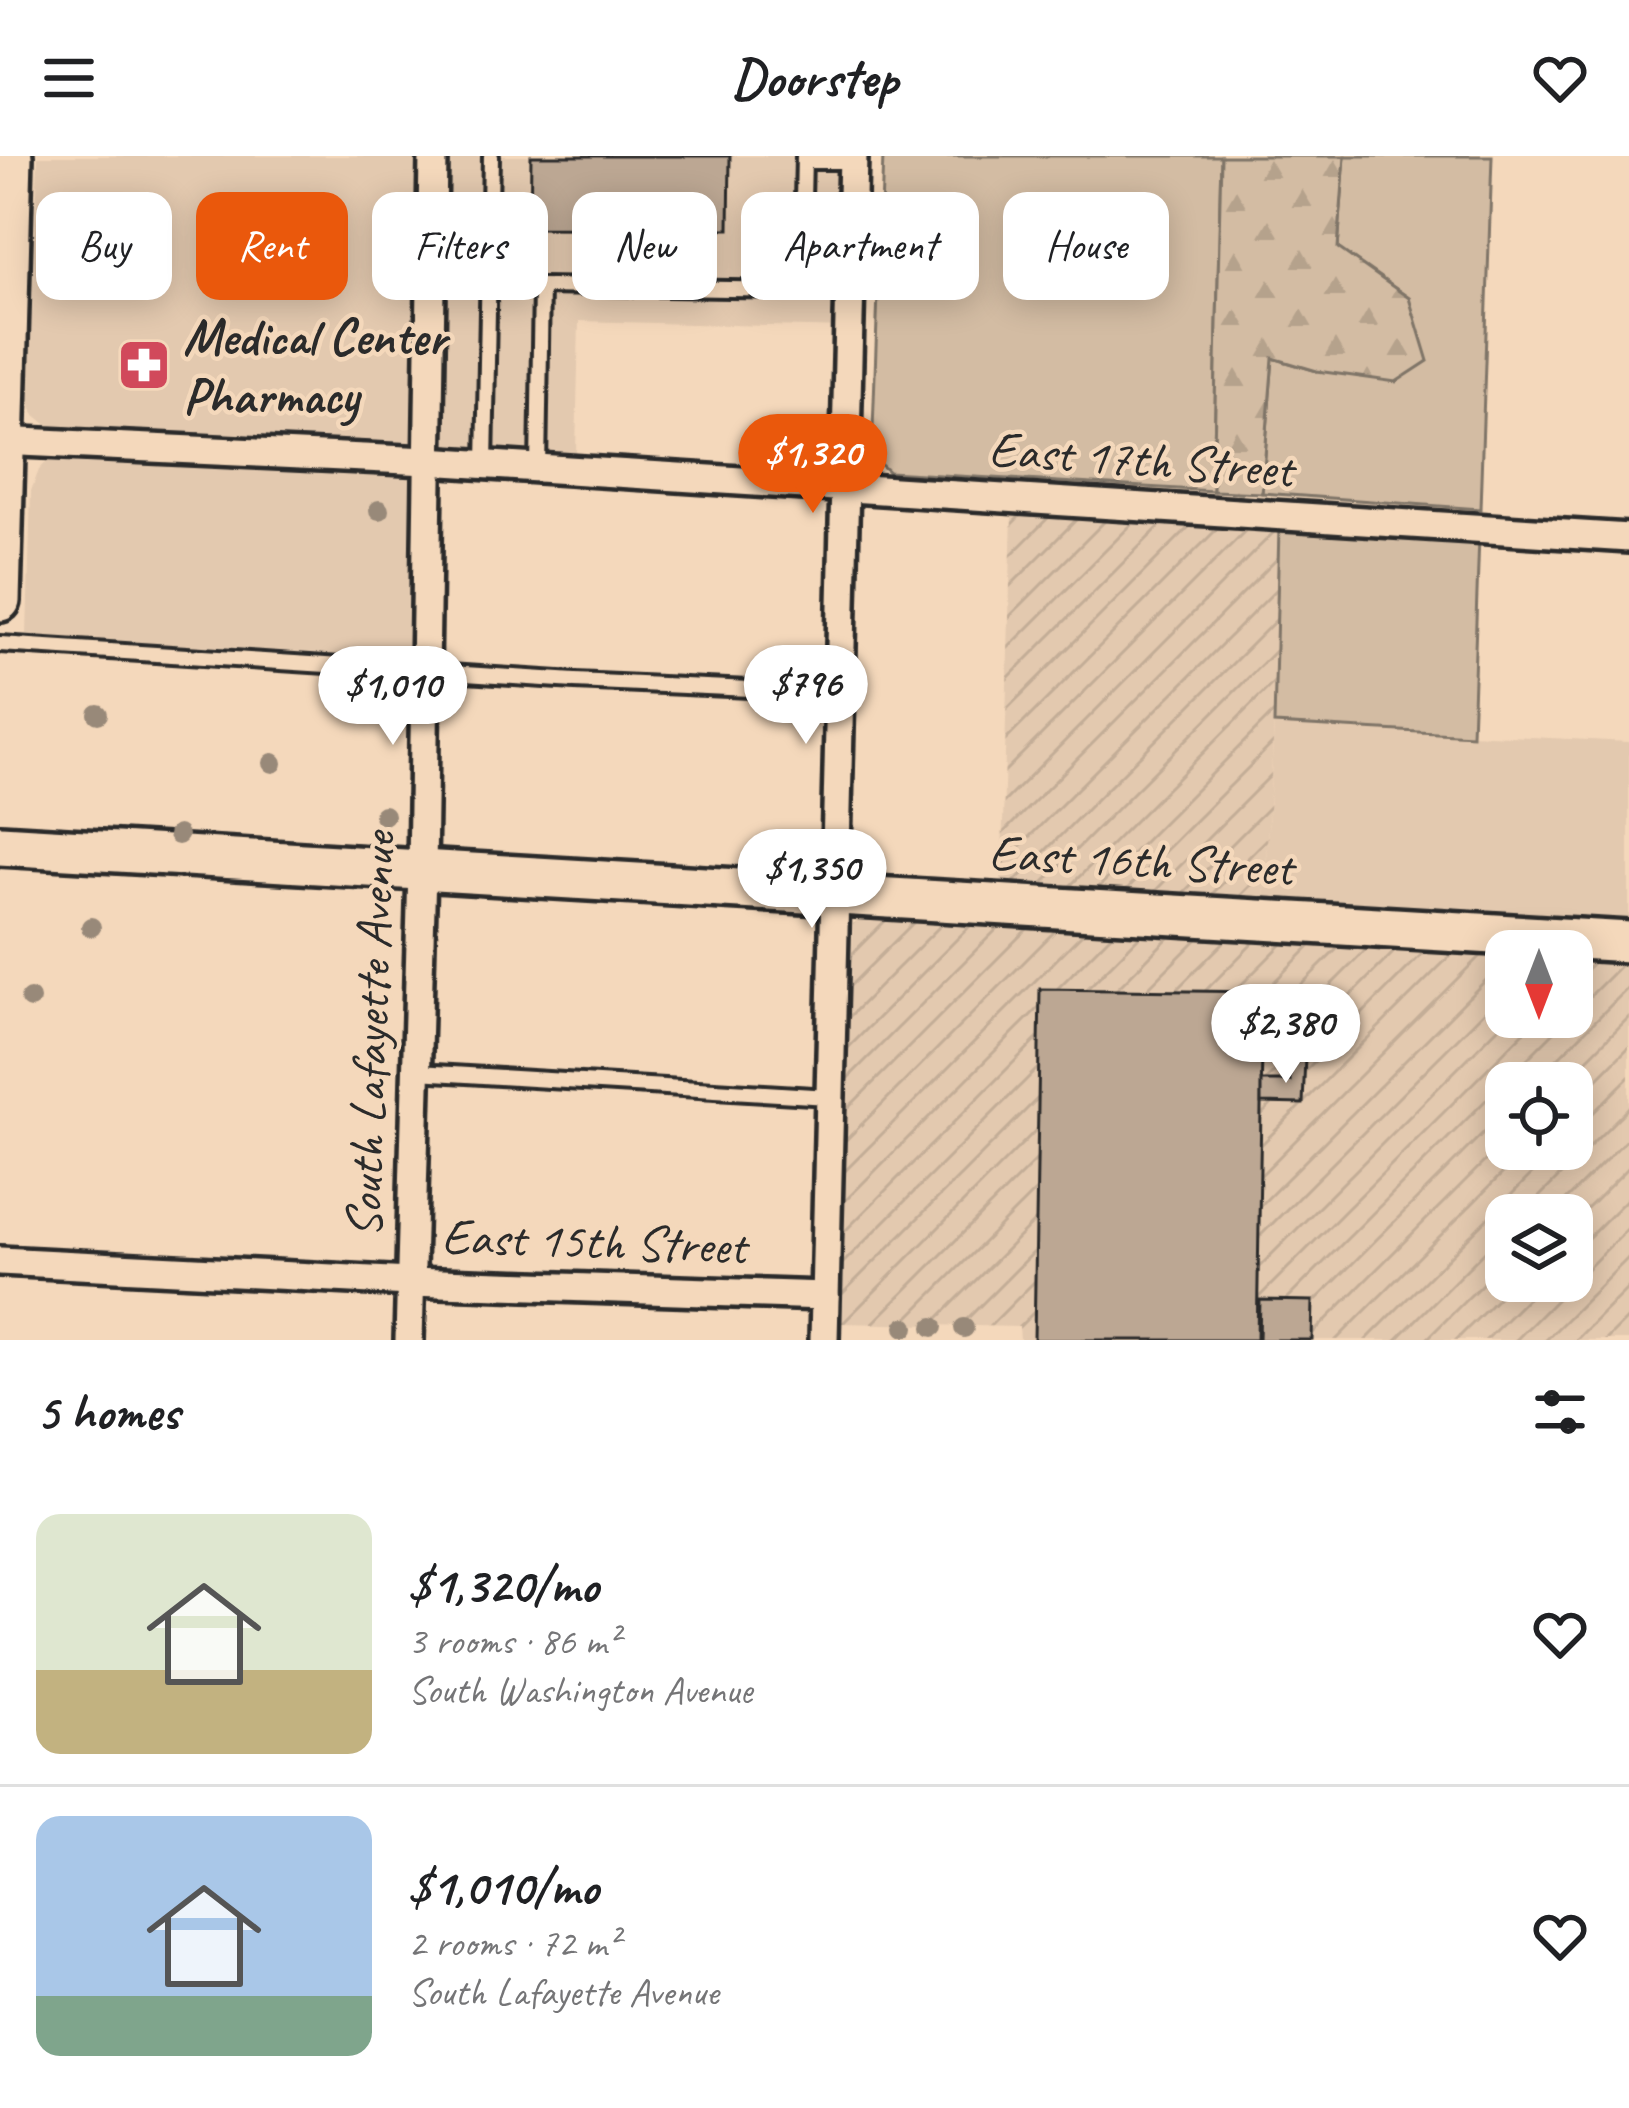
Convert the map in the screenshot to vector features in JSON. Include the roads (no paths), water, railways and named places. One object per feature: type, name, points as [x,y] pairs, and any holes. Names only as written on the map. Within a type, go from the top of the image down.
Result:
[{"type":"main road","points":[[0,601],[12,156]]},
{"type":"main road","name":"East 16th Street","points":[[0,845],[1629,942]]},
{"type":"street","name":"South Lafayette Avenue","points":[[409,1340],[433,156]]},
{"type":"street","points":[[852,192],[853,159]]},
{"type":"street","points":[[824,1340],[849,300]]},
{"type":"street","name":"East 17th Street","points":[[2,441],[428,461],[1629,538]]},
{"type":"street","name":"East 15th Street","points":[[0,1261],[410,1282],[825,1296]]},
{"type":"lane","points":[[485,465],[491,156]]},
{"type":"lane","points":[[803,192],[804,158],[853,159]]},
{"type":"lane","points":[[538,468],[541,286],[741,290]]},
{"type":"lane","points":[[0,644],[838,693]]},
{"type":"lane","points":[[418,1072],[829,1097]]},
{"type":"place","name":"Medical Center Pharmacy","points":[[144,365]]}]
